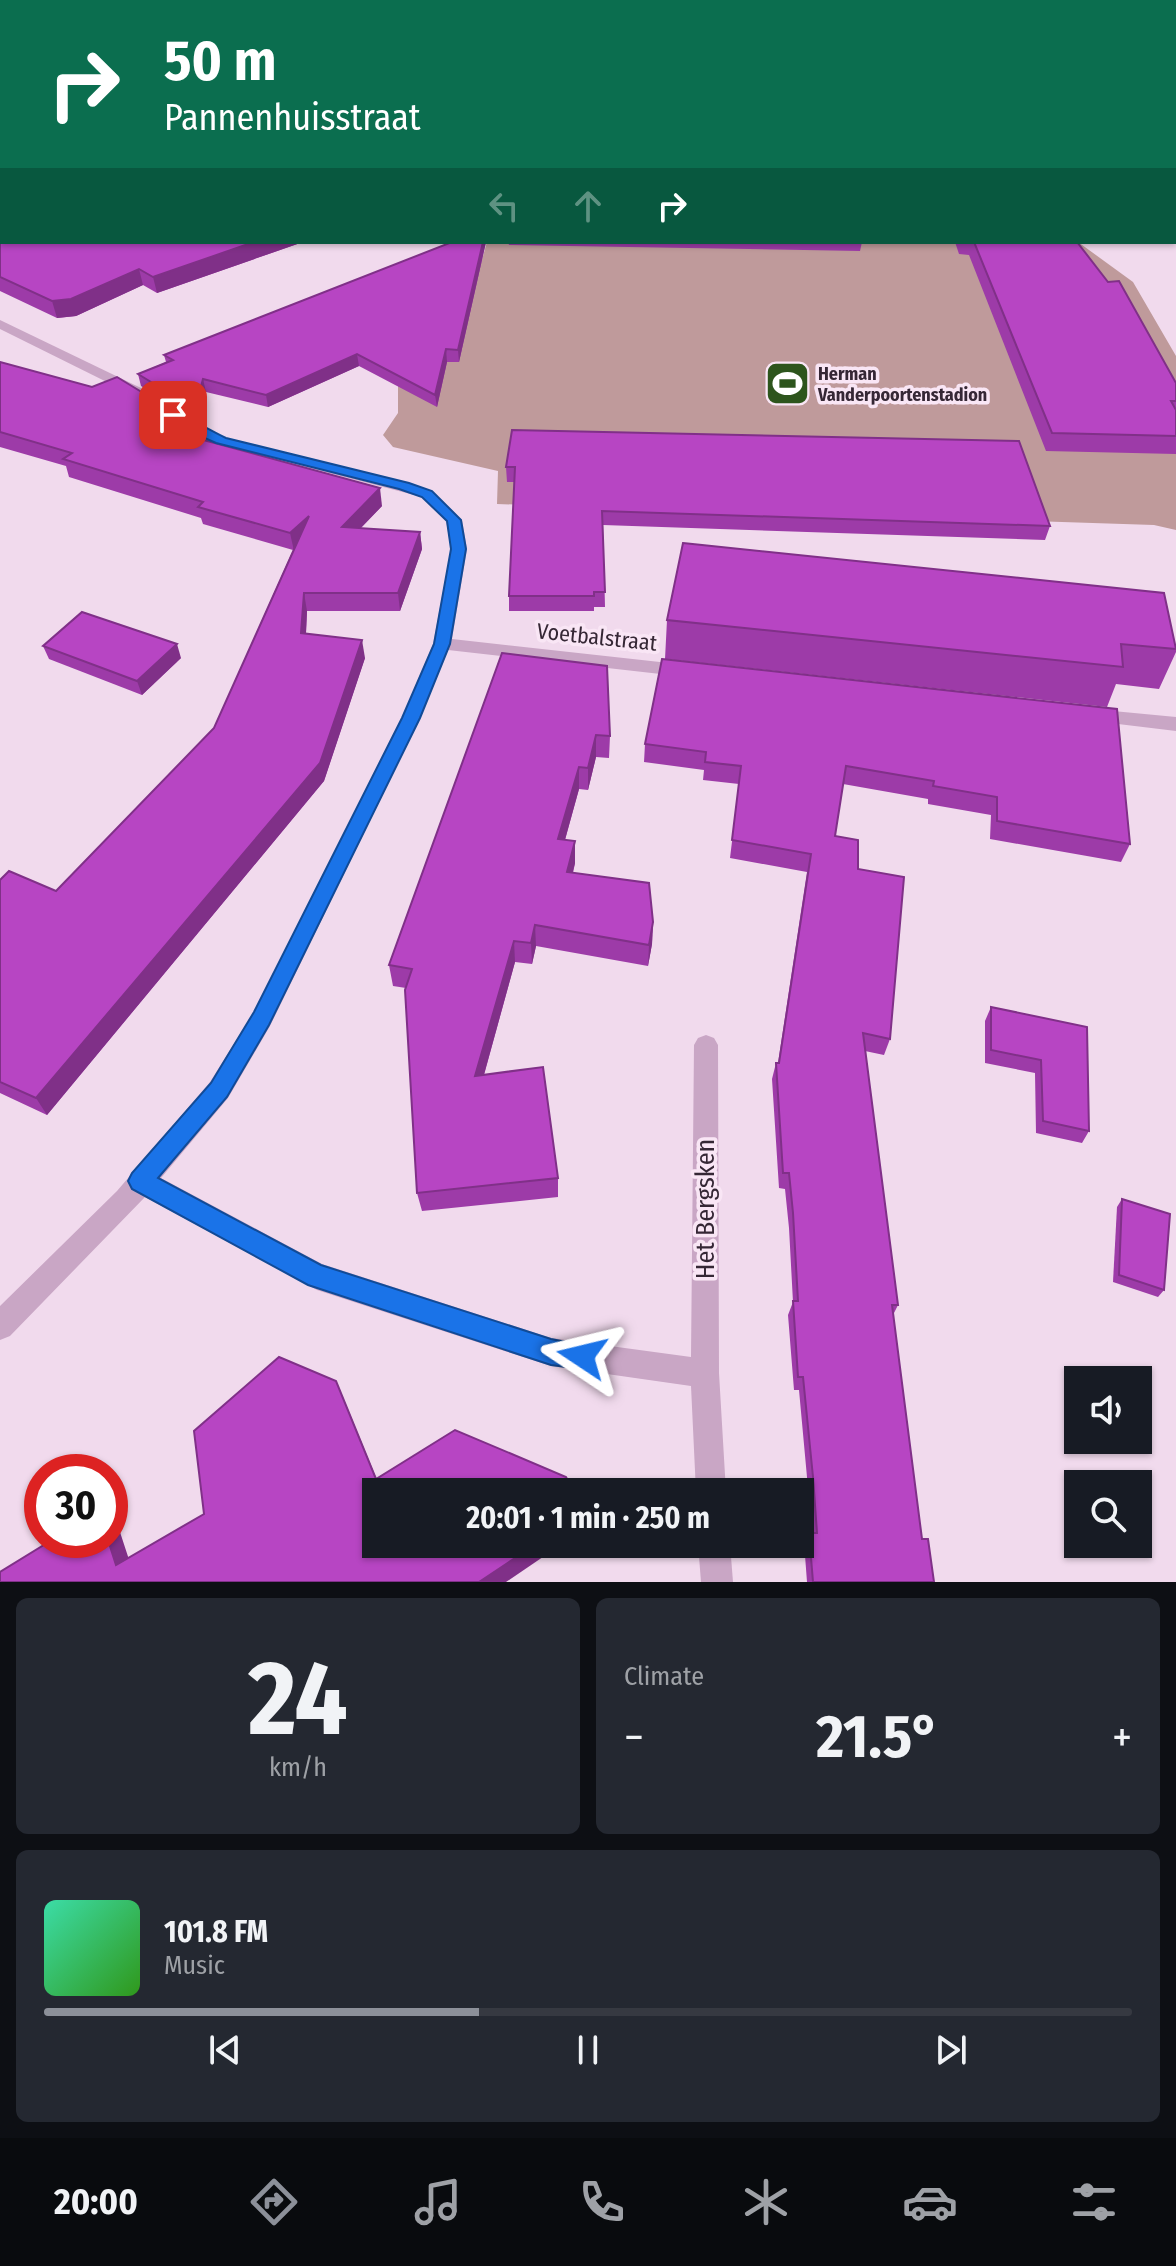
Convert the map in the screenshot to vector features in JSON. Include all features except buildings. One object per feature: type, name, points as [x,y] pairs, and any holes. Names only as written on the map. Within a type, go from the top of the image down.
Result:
[{"type":"street","points":[[645,0],[722,0]]},
{"type":"street","points":[[0,324],[157,403],[195,430],[221,441],[427,494],[454,520],[459,549],[442,644],[404,732],[262,1019],[219,1090],[126,1200],[0,1326]]},
{"type":"street","name":"Voetbalstraat","points":[[442,644],[700,672]]},
{"type":"street","points":[[1074,713],[1176,724]]},
{"type":"street","name":"Het Bergsken","points":[[706,1045],[705,1373],[710,1478]]},
{"type":"street","points":[[140,1181],[317,1276],[551,1352],[705,1373]]},
{"type":"street","points":[[715,1558],[717,1582]]},
{"type":"shaded area","name":"Herman Vanderpoortenstadion","points":[[486,244],[1081,244],[1133,282],[1176,356],[1176,530],[1154,525],[497,504],[498,471],[393,447],[383,435],[398,413],[398,333],[477,277]]},
{"type":"place","name":"Herman Vanderpoortenstadion","points":[[787,384]]},
{"type":"route","points":[[173,415],[195,430],[221,441],[427,494],[454,520],[459,549],[442,644],[411,718],[317,911],[262,1019],[219,1090],[140,1181],[317,1276],[551,1352],[582,1356]]}]
